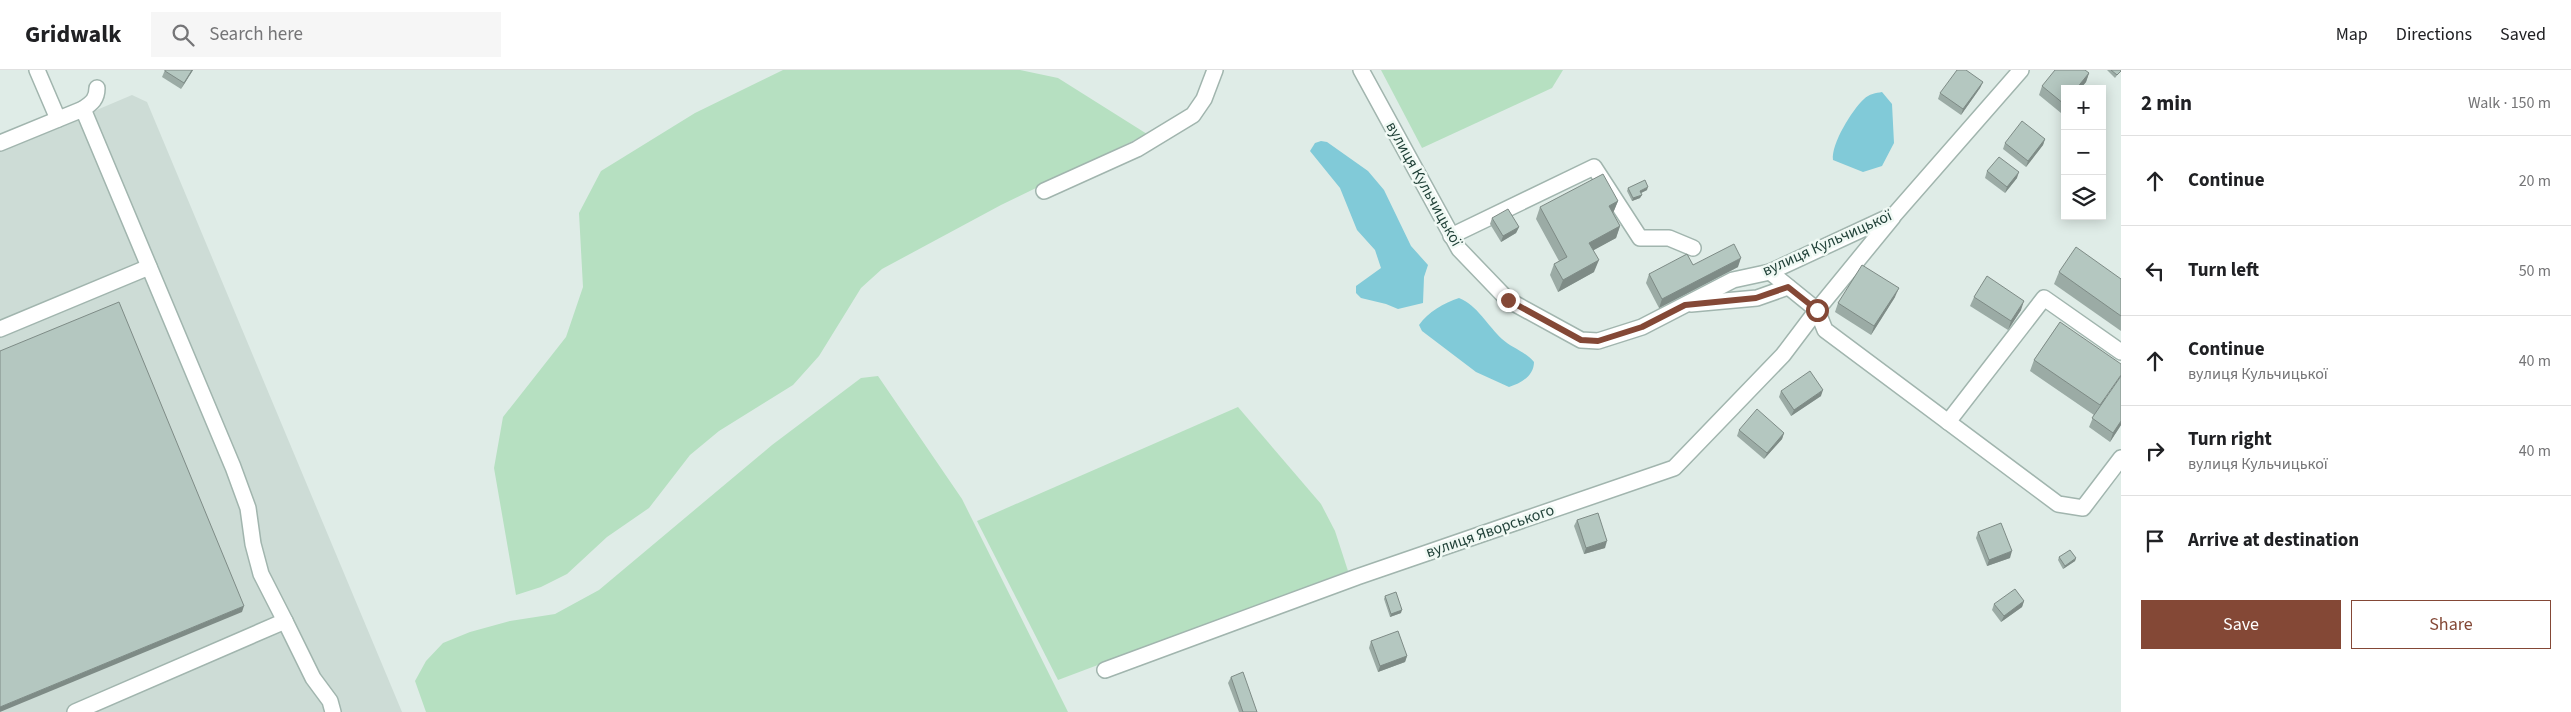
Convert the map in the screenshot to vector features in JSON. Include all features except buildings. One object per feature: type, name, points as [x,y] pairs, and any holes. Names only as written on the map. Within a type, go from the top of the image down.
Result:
[{"type":"street","points":[[37,70],[58,119]]},
{"type":"street","points":[[1044,191],[1137,149],[1193,116],[1204,99],[1215,70]]},
{"type":"street","name":"вулиця Кульчицької","points":[[1361,70],[1458,249],[1508,300],[1581,340],[1598,341],[1642,327],[1733,280],[1770,272],[1896,214],[2021,70]]},
{"type":"street","points":[[0,143],[83,109],[94,102],[98,88]]},
{"type":"street","points":[[83,109],[233,467],[248,508],[253,544],[261,574],[313,678],[330,701],[334,712]]},
{"type":"street","points":[[1451,236],[1594,167],[1640,238],[1669,238],[1692,248]]},
{"type":"street","name":"вулиця Яворського","points":[[1105,670],[1357,577],[1674,468],[1783,355],[1817,310],[1896,214]]},
{"type":"street","points":[[0,329],[149,267]]},
{"type":"street","points":[[1770,272],[1817,310],[1825,330],[2058,504],[2083,508],[2121,458]]},
{"type":"street","points":[[1685,305],[1756,298],[1788,287]]},
{"type":"street","points":[[1948,422],[2044,298],[2121,352]]},
{"type":"street","points":[[74,712],[285,621]]},
{"type":"shaded area","points":[[132,95],[147,102],[402,712],[0,712],[0,151]]},
{"type":"green space","points":[[783,70],[1020,70],[1058,78],[1147,134],[1001,205],[882,269],[861,288],[819,356],[793,385],[719,431],[690,455],[649,508],[607,537],[567,574],[541,587],[516,595],[494,468],[503,417],[566,337],[583,287],[579,213],[601,171],[695,113]]},
{"type":"green space","points":[[1381,70],[1563,70],[1552,88],[1422,148]]},
{"type":"green space","points":[[878,376],[962,499],[1068,712],[426,712],[415,681],[426,661],[443,643],[470,632],[510,621],[555,614],[599,590],[772,445],[861,378]]},
{"type":"green space","points":[[1238,407],[1321,504],[1335,531],[1348,571],[1058,680],[977,521]]},
{"type":"water","points":[[1882,92],[1892,104],[1894,143],[1882,166],[1863,172],[1833,160],[1835,145],[1843,128],[1859,104],[1866,97]]},
{"type":"water","points":[[1327,142],[1368,171],[1384,190],[1411,246],[1428,265],[1424,277],[1423,303],[1398,309],[1361,298],[1356,293],[1356,286],[1381,268],[1375,250],[1357,230],[1340,188],[1310,151],[1315,143]]},
{"type":"water","points":[[1459,298],[1477,311],[1502,339],[1527,355],[1534,362],[1532,371],[1526,378],[1509,387],[1476,372],[1422,331],[1419,325],[1427,316],[1442,305]]},
{"type":"route","points":[[1508,300],[1581,340],[1598,341],[1642,327],[1685,305],[1756,298],[1788,287],[1817,310]]}]
